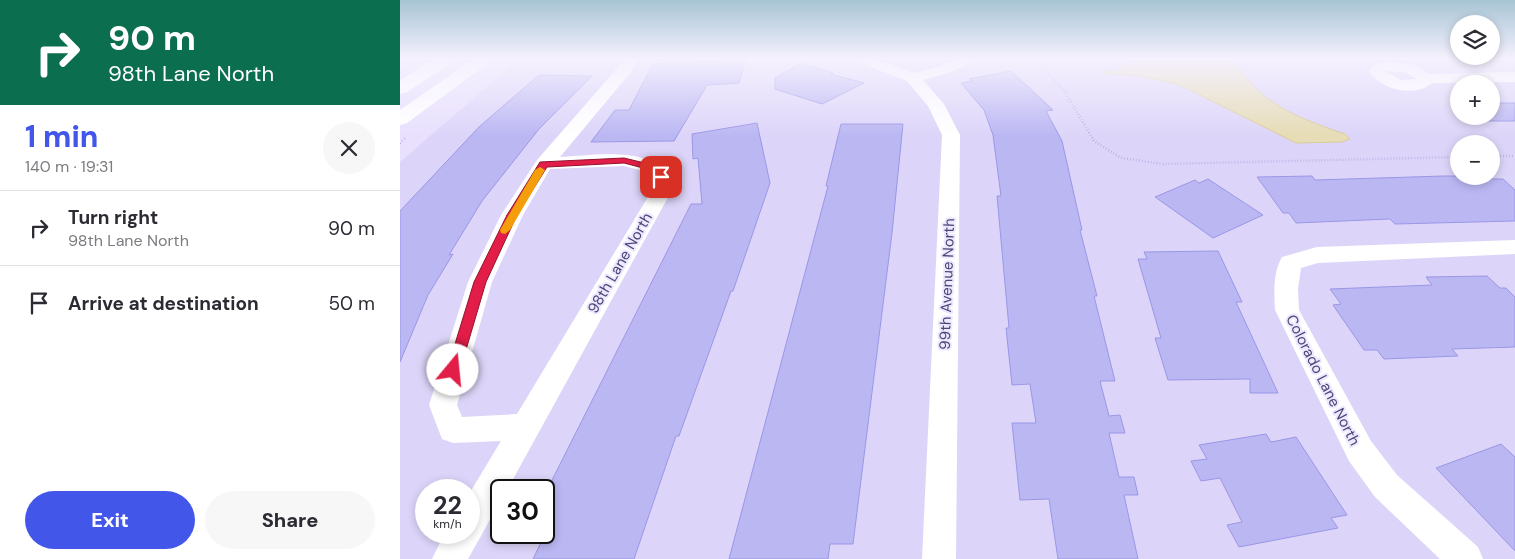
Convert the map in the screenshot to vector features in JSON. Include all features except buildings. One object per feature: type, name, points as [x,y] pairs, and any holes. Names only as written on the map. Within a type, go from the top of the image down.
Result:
[{"type":"street","points":[[400,119],[449,84]]},
{"type":"street","points":[[525,427],[453,430],[442,406],[480,282],[512,215],[544,164],[613,84]]},
{"type":"street","name":"99th Avenue North","points":[[918,84],[936,104],[951,135],[939,559]]},
{"type":"street","name":"98th Lane North","points":[[480,506],[661,192],[661,177],[650,167],[624,160],[544,164]]},
{"type":"street","name":"Colorado Lane North","points":[[1466,559],[1386,486],[1360,451],[1287,310],[1286,289],[1290,263],[1317,255],[1515,247]]},
{"type":"street","points":[[449,559],[457,544]]},
{"type":"path","points":[[1058,84],[1065,92],[1094,141],[1121,158],[1163,164],[1450,157]]},
{"type":"path","points":[[1500,156],[1515,156]]},
{"type":"shaded area","points":[[490,84],[1450,84],[1450,125],[1500,125],[1500,84],[1515,84],[1515,559],[400,559],[400,162]]},
{"type":"shaded area","points":[[1175,84],[1252,84],[1281,107],[1312,122],[1345,134],[1350,139],[1342,142],[1296,143]]},
{"type":"slow traffic","points":[[505,230],[512,215],[540,170]]},
{"type":"route","points":[[453,370],[480,282],[512,215],[544,164],[624,160],[650,167],[661,177]]}]
